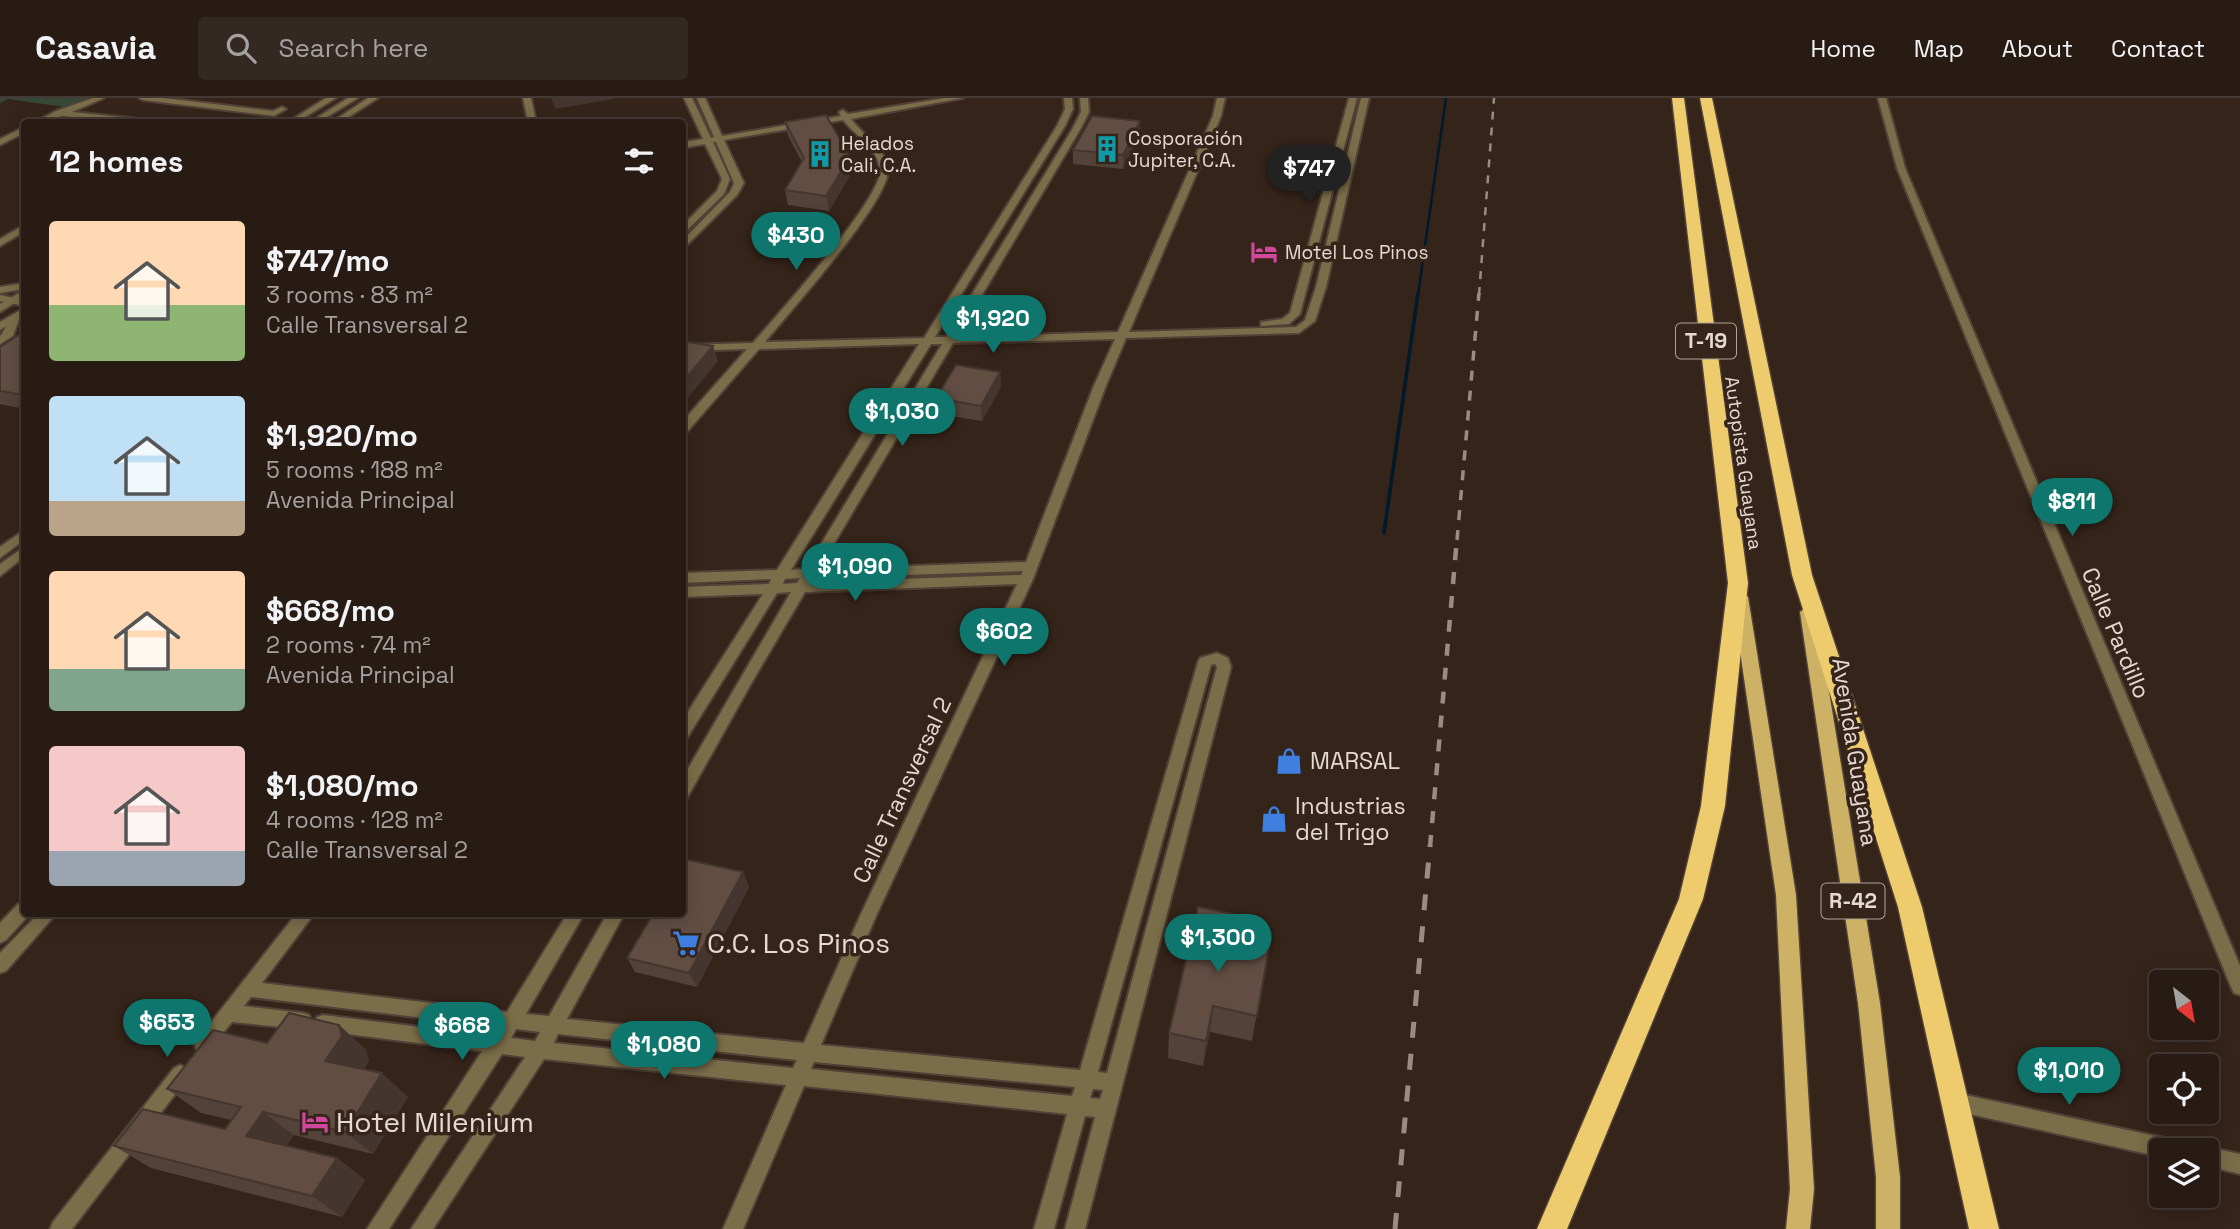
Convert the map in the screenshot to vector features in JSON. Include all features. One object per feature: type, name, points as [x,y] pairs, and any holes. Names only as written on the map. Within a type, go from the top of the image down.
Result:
[{"type":"highway","name":"Autopista Guayana","points":[[1552,1229],[1691,900],[1704,856],[1724,723],[1738,583],[1678,98]]},
{"type":"highway","name":"Autopista Guayana","points":[[1706,98],[1802,575],[1910,907],[1984,1229]]},
{"type":"main road","name":"Avenida Guayana","points":[[1802,575],[1869,1003],[1888,1177],[1888,1229]]},
{"type":"main road","points":[[1738,583],[1786,895],[1802,1189],[1798,1229]]},
{"type":"street","points":[[46,119],[100,98]]},
{"type":"street","points":[[143,98],[192,99],[282,109],[274,114],[192,99]]},
{"type":"street","points":[[297,119],[332,98]]},
{"type":"street","points":[[319,119],[354,98]]},
{"type":"street","points":[[341,119],[374,98]]},
{"type":"street","points":[[527,98],[531,119]]},
{"type":"street","points":[[688,98],[705,138],[723,170],[725,183]]},
{"type":"street","points":[[701,98],[739,183]]},
{"type":"street","points":[[686,139],[844,115],[921,98]]},
{"type":"street","points":[[906,102],[959,98]]},
{"type":"street","name":"Calle Transversal 2","points":[[733,1229],[868,916],[1028,573],[1123,330],[1216,116],[1221,98]]},
{"type":"street","name":"Calle Pardillo","points":[[1882,98],[1901,168],[2240,987]]},
{"type":"street","points":[[1123,330],[1299,330],[1310,321],[1321,287],[1365,100],[1353,100],[1291,320]]},
{"type":"street","points":[[686,728],[1068,106],[1084,106]]},
{"type":"street","points":[[686,787],[1084,106]]},
{"type":"street","points":[[59,113],[112,119]]},
{"type":"street","points":[[686,425],[830,259],[881,187],[884,172],[881,161],[844,115]]},
{"type":"street","points":[[1346,128],[1359,129]]},
{"type":"street","points":[[0,142],[21,132]]},
{"type":"street","points":[[686,144],[705,138]]},
{"type":"street","points":[[1333,174],[1348,175]]},
{"type":"street","points":[[686,227],[725,183],[739,183]]},
{"type":"street","points":[[686,243],[731,196],[739,183]]},
{"type":"street","points":[[0,243],[21,230]]},
{"type":"street","points":[[1303,285],[1321,287]]},
{"type":"street","points":[[0,290],[21,286]]},
{"type":"street","points":[[0,298],[19,302]]},
{"type":"street","points":[[0,309],[19,302]]},
{"type":"street","points":[[0,327],[20,314]]},
{"type":"street","points":[[0,341],[9,334],[20,314]]},
{"type":"street","points":[[686,339],[951,336],[1277,323],[1291,320]]},
{"type":"street","points":[[1291,320],[1299,330]]},
{"type":"street","points":[[686,348],[755,347],[929,336]]},
{"type":"street","points":[[0,538],[21,542]]},
{"type":"street","points":[[0,554],[21,543]]},
{"type":"street","points":[[0,571],[21,545]]},
{"type":"street","points":[[686,578],[906,570],[1028,573]]},
{"type":"street","points":[[900,585],[906,570]]},
{"type":"street","points":[[686,592],[900,585],[1028,573]]},
{"type":"street","points":[[1044,1229],[1205,662],[1217,658],[1223,662],[1224,667],[1075,1229]]},
{"type":"street","points":[[0,935],[21,912]]},
{"type":"street","points":[[0,965],[45,917]]},
{"type":"street","points":[[60,1229],[304,917]]},
{"type":"street","points":[[377,1229],[513,1020],[574,917]]},
{"type":"street","points":[[421,1229],[540,1050],[614,917]]},
{"type":"street","points":[[247,989],[552,1026],[1112,1082]]},
{"type":"street","points":[[228,1013],[540,1050],[1105,1109]]},
{"type":"street","points":[[1956,1102],[2149,1144]]},
{"type":"street","points":[[2219,1160],[2240,1164]]},
{"type":"green space","points":[[0,98],[100,98],[72,108],[8,99],[0,103]]},
{"type":"building","name":"Helados Cali, C.A.","points":[[826,115],[850,157],[826,196],[785,190],[804,158],[785,122]]},
{"type":"building","points":[[1092,116],[1140,121],[1123,155],[1073,150]]},
{"type":"building","points":[[21,333],[21,394],[0,391],[0,347]]},
{"type":"building","points":[[686,342],[713,346],[686,378]]},
{"type":"building","points":[[956,365],[1000,372],[981,406],[936,398]]},
{"type":"building","name":"C.C. Los Pinos","points":[[686,859],[743,872],[689,973],[627,958],[651,917],[686,917]]},
{"type":"building","points":[[1198,907],[1233,914],[1229,933],[1270,942],[1257,1016],[1213,1006],[1206,1041],[1169,1033]]},
{"type":"building","points":[[289,1013],[339,1025],[342,1036],[325,1061],[382,1073],[345,1132],[263,1112],[246,1136],[337,1158],[312,1196],[114,1146],[143,1109],[225,1129],[241,1107],[167,1089],[213,1030],[267,1043]]},
{"type":"waterway","points":[[1418,295],[1446,98]]},
{"type":"waterway","points":[[1384,533],[1418,293]]},
{"type":"railway","points":[[1479,295],[1494,98]]},
{"type":"railway","points":[[1457,540],[1479,293]]},
{"type":"railway","points":[[1430,847],[1457,538]]},
{"type":"railway","points":[[1395,1229],[1430,845]]},
{"type":"place","name":"Cosporación Jupiter, C.A.","points":[[1107,149]]},
{"type":"place","name":"Helados Cali, C.A.","points":[[820,154]]},
{"type":"place","name":"Motel Los Pinos","points":[[1264,252]]},
{"type":"place","name":"MARSAL","points":[[1289,761]]},
{"type":"place","name":"Industrias del Trigo","points":[[1274,819]]},
{"type":"place","name":"C.C. Los Pinos","points":[[686,943]]},
{"type":"place","name":"Hotel Milenium","points":[[315,1122]]}]
